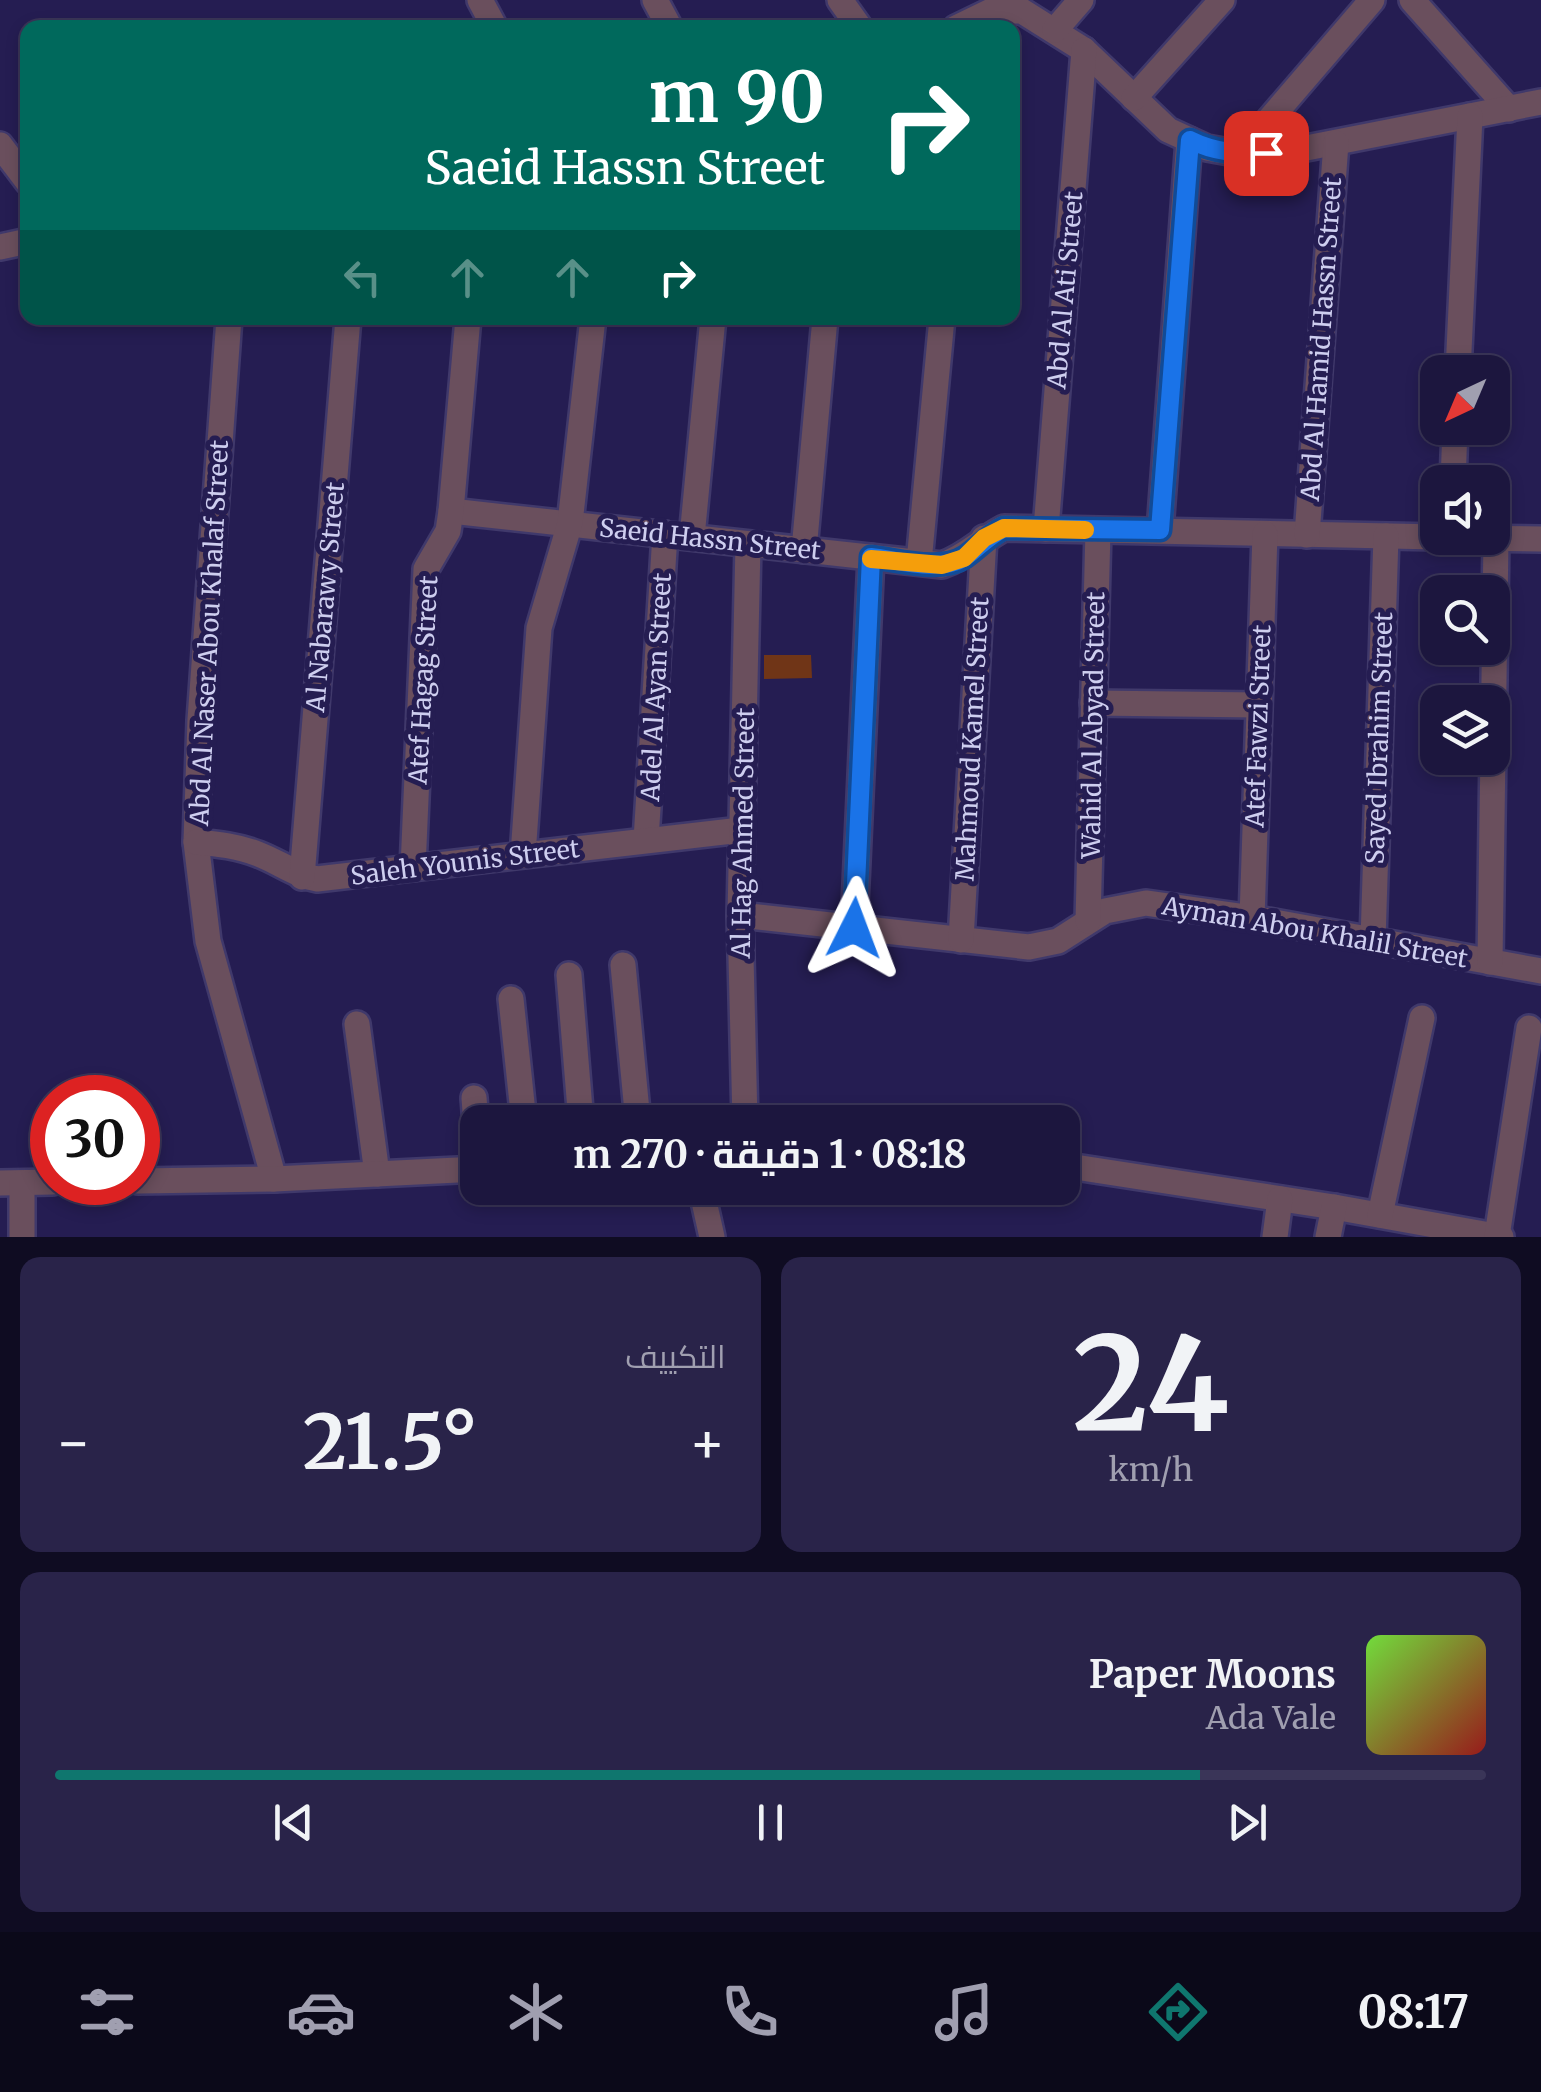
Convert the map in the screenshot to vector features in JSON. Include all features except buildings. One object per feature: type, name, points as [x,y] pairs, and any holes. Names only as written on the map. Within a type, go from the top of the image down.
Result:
[{"type":"street","points":[[1054,30],[1082,0]]},
{"type":"street","points":[[1134,98],[1222,0]]},
{"type":"street","points":[[1240,154],[1372,0]]},
{"type":"street","points":[[1412,0],[1509,109]]},
{"type":"street","points":[[976,20],[992,11],[1022,10],[1084,50],[1168,130],[1207,148],[1240,154],[1291,152],[1541,102]]},
{"type":"street","name":"Abd Al Ati Street","points":[[1046,529],[1084,50]]},
{"type":"street","points":[[1459,355],[1470,116]]},
{"type":"street","points":[[1160,530],[1190,140]]},
{"type":"street","name":"Abd Al Hamid Hassn Street","points":[[1307,534],[1336,143]]},
{"type":"street","points":[[0,145],[20,171]]},
{"type":"street","name":"Abd Al Naser Abou Khalaf Street","points":[[229,325],[200,720],[196,842],[208,941],[274,1179]]},
{"type":"street","name":"Al Nabarawy Street","points":[[302,876],[347,325]]},
{"type":"street","name":"Atef Hagag Street","points":[[414,868],[426,569],[448,531],[467,325]]},
{"type":"street","points":[[524,855],[539,628],[570,523],[592,325]]},
{"type":"street","points":[[692,537],[711,325]]},
{"type":"street","points":[[804,550],[824,325]]},
{"type":"street","points":[[919,562],[941,325]]},
{"type":"street","name":"Saeid Hassn Street","points":[[451,511],[942,565],[964,558],[984,538],[1004,528],[1420,537]]},
{"type":"street","name":"Wahid Al Abyad Street","points":[[1088,920],[1098,530]]},
{"type":"street","name":"Adel Al Ayan Street","points":[[646,840],[665,534]]},
{"type":"street","name":"Atef Fawzi Street","points":[[1252,918],[1265,534]]},
{"type":"street","name":"Sayed Ibrahim Street","points":[[1372,940],[1386,536]]},
{"type":"street","name":"Mahmoud Kamel Street","points":[[961,940],[984,538]]},
{"type":"street","points":[[1510,539],[1541,540]]},
{"type":"street","name":"Al Hag Ahmed Street","points":[[745,1105],[740,914],[748,544]]},
{"type":"street","points":[[1490,962],[1496,555]]},
{"type":"street","points":[[854,928],[871,557]]},
{"type":"street","points":[[1092,703],[1259,705]]},
{"type":"street","name":"Saleh Younis Street","points":[[196,842],[229,845],[317,879],[741,830]]},
{"type":"street","name":"Ayman Abou Khalil Street","points":[[740,914],[1044,946],[1105,911],[1146,903],[1252,918],[1541,971]]},
{"type":"street","points":[[623,965],[636,1105]]},
{"type":"street","points":[[568,975],[579,1105]]},
{"type":"street","points":[[511,999],[522,1105]]},
{"type":"street","points":[[1380,1216],[1422,1018]]},
{"type":"street","points":[[357,1024],[377,1174]]},
{"type":"street","points":[[1080,1168],[1499,1237],[1529,1028]]},
{"type":"street","points":[[474,1098],[475,1105]]},
{"type":"street","points":[[160,1181],[460,1170]]},
{"type":"street","points":[[11,1183],[22,1237]]},
{"type":"street","points":[[1275,1237],[1280,1199]]},
{"type":"street","points":[[705,1205],[712,1237]]},
{"type":"street","points":[[1328,1237],[1334,1207]]},
{"type":"slow traffic","points":[[871,559],[942,565],[964,558],[984,538],[1004,528],[1085,530]]},
{"type":"route","points":[[854,928],[871,557],[942,565],[964,558],[984,538],[1004,528],[1160,530],[1190,140],[1207,148],[1240,154],[1266,153]]}]
